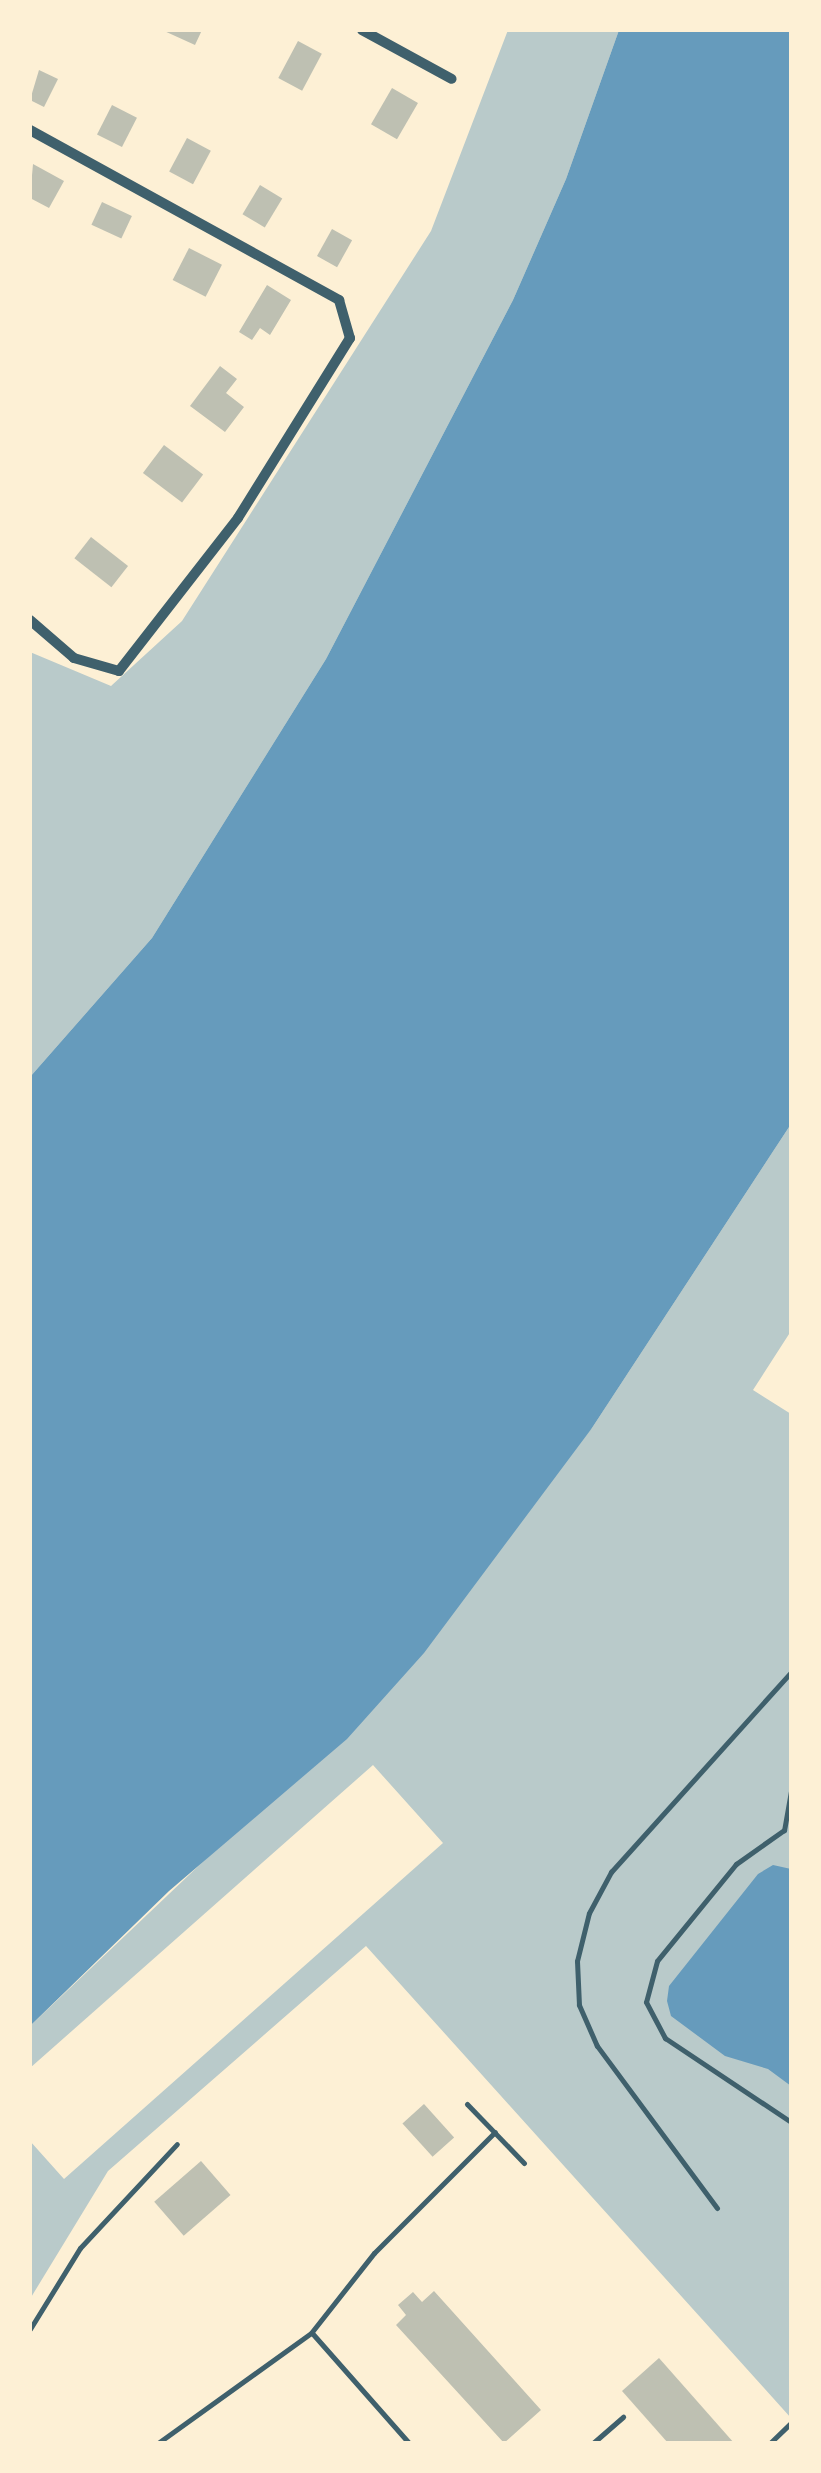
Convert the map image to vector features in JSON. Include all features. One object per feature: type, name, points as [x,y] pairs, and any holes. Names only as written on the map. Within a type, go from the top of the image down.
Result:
[{"type":"street","points":[[362,30],[452,79]]},
{"type":"street","points":[[30,130],[339,300],[350,338],[238,518],[119,671],[74,658],[30,620]]},
{"type":"lane","points":[[717,2208],[597,2046],[579,2005],[577,1961],[589,1913],[611,1872],[791,1672]]},
{"type":"lane","points":[[791,1791],[784,1830],[736,1864],[658,1961],[646,2002],[664,2038],[791,2122]]},
{"type":"lane","points":[[784,1830],[791,1834]]},
{"type":"lane","points":[[468,2104],[524,2162]]},
{"type":"lane","points":[[158,2443],[311,2333],[374,2252],[495,2132]]},
{"type":"lane","points":[[30,2328],[80,2248],[177,2144]]},
{"type":"lane","points":[[311,2333],[409,2443]]},
{"type":"lane","points":[[593,2443],[623,2417]]},
{"type":"lane","points":[[770,2443],[791,2423]]},
{"type":"shaded area","points":[[508,30],[619,30],[566,179],[513,300],[326,659],[152,938],[30,1077],[30,652],[111,686],[182,621],[431,231]]},
{"type":"shaded area","points":[[791,1124],[791,1331],[753,1390],[791,1414],[791,2418],[366,1946],[108,2171],[30,2299],[30,2141],[64,2179],[443,1843],[373,1765],[30,2068],[30,2026],[229,1837],[592,1428]]},
{"type":"water","points":[[619,30],[791,30],[791,1124],[592,1428],[424,1653],[347,1739],[169,1891],[30,2026],[30,1077],[152,938],[326,659],[513,300],[566,179]]},
{"type":"water","points":[[773,1865],[791,1869],[791,2086],[768,2069],[725,2056],[671,2016],[667,2001],[669,1986],[758,1874]]},
{"type":"building","points":[[162,30],[202,30],[195,45]]},
{"type":"building","points":[[298,41],[322,54],[302,91],[278,78]]},
{"type":"building","points":[[39,70],[58,79],[44,107],[30,100]]},
{"type":"building","points":[[392,88],[418,103],[397,139],[371,124]]},
{"type":"building","points":[[112,105],[137,118],[122,147],[97,134]]},
{"type":"building","points":[[187,138],[211,151],[193,184],[169,172]]},
{"type":"building","points":[[33,164],[64,181],[49,208],[30,198]]},
{"type":"building","points":[[260,185],[282,198],[265,228],[242,214]]},
{"type":"building","points":[[102,202],[132,216],[121,239],[91,225]]},
{"type":"building","points":[[332,229],[352,240],[337,267],[317,256]]},
{"type":"building","points":[[189,248],[222,265],[206,297],[173,280]]},
{"type":"building","points":[[267,285],[291,300],[270,335],[260,328],[252,340],[239,332]]},
{"type":"building","points":[[220,366],[237,379],[226,393],[244,407],[225,432],[190,406]]},
{"type":"building","points":[[164,445],[203,474],[182,502],[143,473]]},
{"type":"building","points":[[91,537],[128,566],[111,587],[74,558]]},
{"type":"building","points":[[424,2104],[454,2137],[433,2157],[402,2123]]},
{"type":"building","points":[[201,2161],[231,2195],[184,2236],[154,2202]]},
{"type":"building","points":[[434,2291],[541,2410],[504,2443],[396,2325],[406,2315],[398,2305],[413,2292],[422,2302]]},
{"type":"building","points":[[659,2358],[734,2443],[668,2443],[622,2391]]}]
